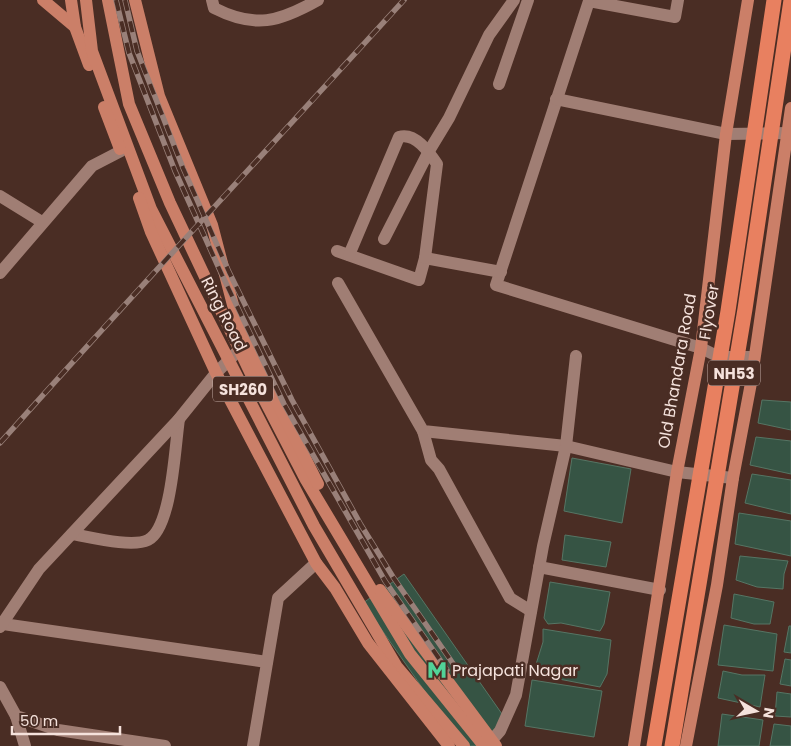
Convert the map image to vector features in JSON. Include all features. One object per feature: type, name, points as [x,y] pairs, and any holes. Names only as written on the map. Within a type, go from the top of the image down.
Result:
[{"type":"highway","name":"Flyover","points":[[654,746],[728,311],[774,0]]},
{"type":"highway","name":"NH53","points":[[672,746],[745,309],[791,0]]},
{"type":"main road","points":[[43,0],[75,27]]},
{"type":"main road","points":[[72,0],[75,27],[151,232],[216,373],[316,563],[335,588],[368,643],[449,746]]},
{"type":"main road","points":[[72,0],[88,19]]},
{"type":"main road","name":"Ring Road","points":[[86,0],[92,51],[152,208],[314,526],[397,667],[464,746]]},
{"type":"main road","name":"Ring Road","points":[[108,0],[129,104],[170,203],[250,372],[306,480],[410,654],[491,744]]},
{"type":"main road","name":"Ring Road","points":[[135,0],[158,96],[212,225],[232,305],[247,342],[337,523],[366,571],[491,744]]},
{"type":"main road","name":"Old Bhandara Road","points":[[634,746],[677,472],[700,348],[726,134],[748,0]]},
{"type":"main road","name":"NH53","points":[[686,746],[717,585],[754,357],[791,108]]},
{"type":"street","points":[[212,0],[214,8],[235,18],[274,21],[318,0]]},
{"type":"street","points":[[384,239],[429,151],[449,118],[490,36],[514,0]]},
{"type":"street","points":[[499,84],[528,0]]},
{"type":"street","points":[[575,0],[675,17],[678,0]]},
{"type":"street","points":[[589,1],[496,285],[700,348],[718,357],[754,357]]},
{"type":"street","points":[[556,99],[726,134],[787,133]]},
{"type":"street","points":[[410,136],[429,151],[437,164],[425,258],[419,280],[343,253],[399,137],[410,136]]},
{"type":"street","points":[[0,273],[92,166],[121,151]]},
{"type":"street","points":[[0,196],[42,222]]},
{"type":"street","points":[[425,258],[501,272]]},
{"type":"street","points":[[338,283],[423,430],[431,460],[439,469],[510,598],[531,611]]},
{"type":"street","points":[[247,342],[216,373],[179,419],[39,569],[1,625],[267,662]]},
{"type":"street","points":[[491,744],[500,731],[516,695],[531,611],[566,446],[576,356]]},
{"type":"street","points":[[72,534],[130,543],[148,540],[158,529],[167,510],[179,419]]},
{"type":"street","points":[[423,430],[566,446],[677,472],[733,478]]},
{"type":"street","points":[[253,746],[278,598],[316,563]]},
{"type":"street","points":[[540,567],[660,590]]},
{"type":"street","points":[[0,687],[16,716],[25,746]]},
{"type":"street","points":[[16,716],[58,730],[165,746]]},
{"type":"building","points":[[762,400],[791,402],[791,430],[758,423]]},
{"type":"building","points":[[756,437],[791,441],[791,474],[750,465]]},
{"type":"building","points":[[572,458],[631,469],[622,523],[564,511]]},
{"type":"building","points":[[752,474],[791,480],[791,514],[745,503]]},
{"type":"building","points":[[739,513],[791,521],[791,556],[735,544]]},
{"type":"building","points":[[565,535],[611,542],[606,567],[562,560]]},
{"type":"building","points":[[740,556],[788,561],[784,574],[783,589],[757,587],[736,580]]},
{"type":"building","points":[[404,574],[509,724],[477,746],[463,746],[363,603]]},
{"type":"building","points":[[550,582],[610,592],[604,624],[600,631],[561,623],[548,624],[544,618]]},
{"type":"building","points":[[734,594],[774,602],[770,624],[754,624],[731,618]]},
{"type":"building","points":[[724,625],[777,634],[773,671],[718,665]]},
{"type":"building","points":[[789,626],[791,626],[791,653],[784,652]]},
{"type":"building","points":[[543,629],[611,640],[607,674],[600,687],[533,674],[543,642]]},
{"type":"building","points":[[785,659],[791,660],[791,686],[780,684]]},
{"type":"building","points":[[723,671],[742,675],[765,675],[760,707],[718,698]]},
{"type":"building","points":[[532,680],[602,691],[594,737],[525,726]]},
{"type":"building","points":[[777,692],[791,694],[791,717],[775,716]]},
{"type":"building","points":[[722,714],[763,720],[759,746],[718,746]]},
{"type":"building","points":[[774,724],[791,726],[791,746],[770,746]]},
{"type":"railway","points":[[116,0],[129,53],[175,171],[284,404],[385,581],[447,670]]},
{"type":"railway","points":[[125,0],[137,51],[183,168],[229,272],[292,400],[361,525],[393,577],[454,665]]},
{"type":"railway","points":[[0,443],[404,0]]},
{"type":"place","name":"Prajapati Nagar","points":[[437,670]]}]
